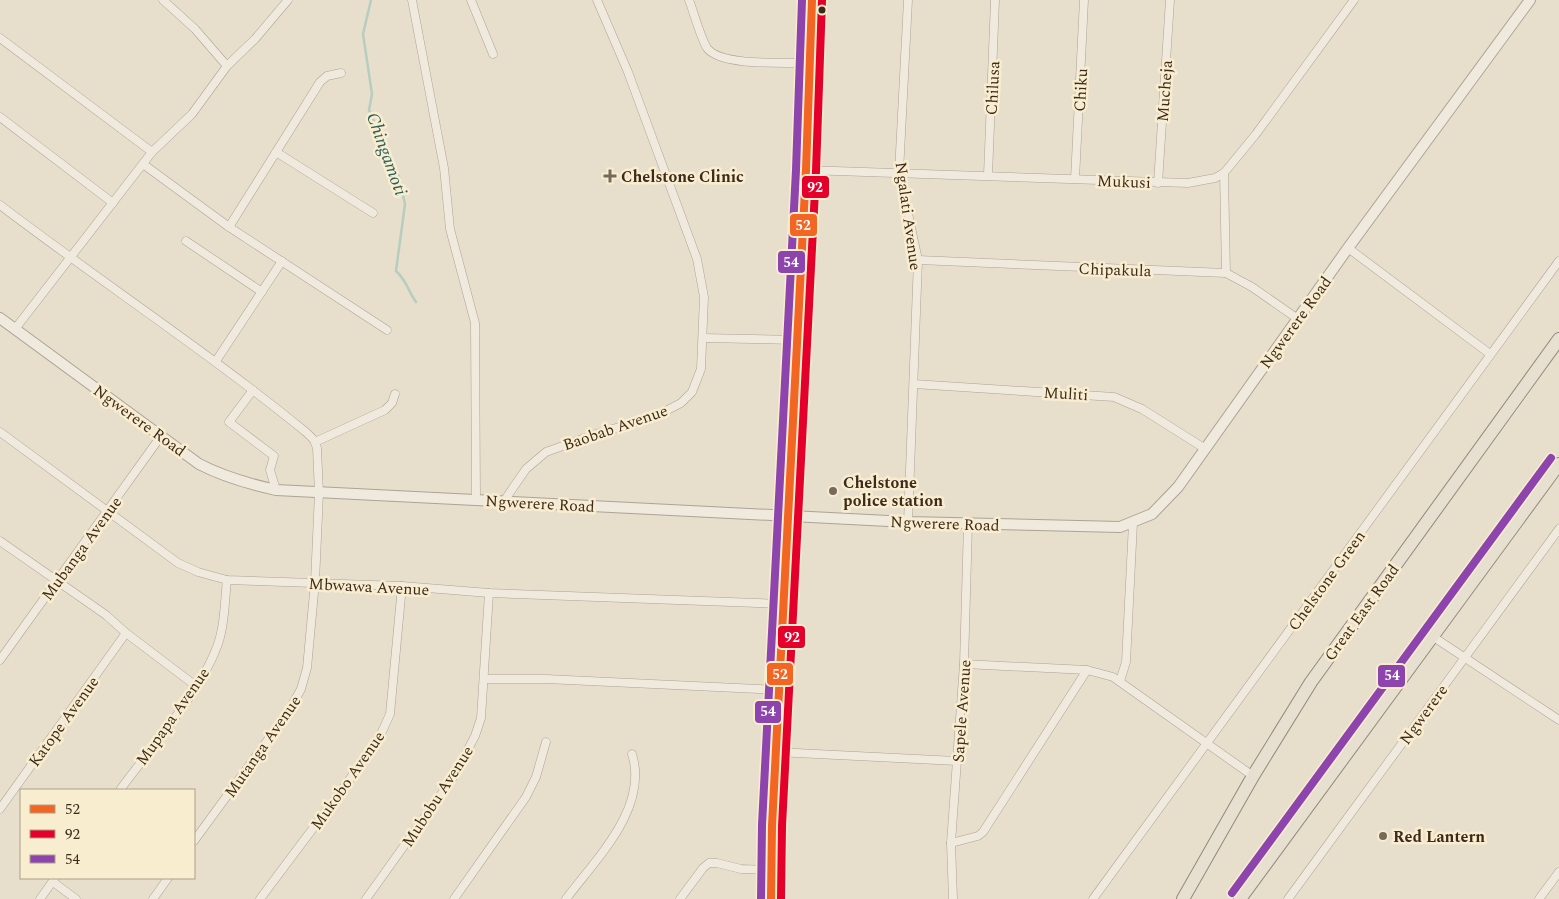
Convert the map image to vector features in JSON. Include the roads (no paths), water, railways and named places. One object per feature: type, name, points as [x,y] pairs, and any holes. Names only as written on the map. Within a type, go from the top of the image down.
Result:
[{"type":"main road","name":"Great East Road","points":[[1184,899],[1253,776],[1311,682],[1559,338]]},
{"type":"main road","points":[[1240,899],[1559,464]]},
{"type":"street","points":[[163,0],[195,28],[227,66]]},
{"type":"street","points":[[15,328],[71,259],[152,152],[192,114],[227,66],[255,39],[288,0]]},
{"type":"street","points":[[412,0],[444,168],[450,229],[474,323],[476,500]]},
{"type":"street","points":[[471,0],[493,54]]},
{"type":"street","name":"Baobab Avenue","points":[[504,501],[526,469],[546,452],[596,434],[656,416],[681,403],[692,392],[701,369],[704,338],[704,297],[697,260],[628,72],[597,0]]},
{"type":"street","points":[[690,0],[707,48],[718,56],[733,60],[809,63]]},
{"type":"street","points":[[771,899],[770,870],[806,170],[812,0]]},
{"type":"street","name":"Ngalati Avenue","points":[[908,0],[899,172],[918,260],[908,522]]},
{"type":"street","name":"Chilusa","points":[[988,175],[995,0]]},
{"type":"street","name":"Chiku","points":[[1075,179],[1084,0]]},
{"type":"street","name":"Mucheja","points":[[1158,182],[1170,0]]},
{"type":"street","points":[[1226,273],[1224,174],[1256,134],[1354,0]]},
{"type":"street","name":"Ngwerere Road","points":[[0,318],[200,464],[245,484],[276,490],[908,522],[1120,527],[1152,514],[1162,505],[1530,0]]},
{"type":"street","points":[[0,38],[152,152]]},
{"type":"street","points":[[229,227],[320,82],[327,76],[341,73]]},
{"type":"street","points":[[0,118],[113,202]]},
{"type":"street","points":[[276,152],[373,213]]},
{"type":"street","points":[[143,164],[229,227],[387,330]]},
{"type":"street","name":"Mukusi","points":[[806,170],[1188,183],[1215,178],[1224,174]]},
{"type":"street","points":[[0,205],[71,259],[216,361],[307,432],[315,442],[385,410],[392,403],[395,394]]},
{"type":"street","points":[[186,241],[262,292]]},
{"type":"street","points":[[1348,248],[1490,354]]},
{"type":"street","name":"Chipakula","points":[[918,260],[1226,273],[1252,287],[1298,319]]},
{"type":"street","points":[[216,361],[282,261]]},
{"type":"street","name":"Chelstone Green","points":[[1093,899],[1559,261]]},
{"type":"street","points":[[704,338],[797,340]]},
{"type":"street","name":"Muliti","points":[[914,384],[1114,397],[1142,408],[1204,448]]},
{"type":"street","points":[[254,390],[229,422],[274,456],[270,470],[276,490]]},
{"type":"street","name":"Mbwawa Avenue","points":[[0,432],[178,563],[198,572],[227,580],[315,582],[489,593],[783,604]]},
{"type":"street","name":"Mubanga Avenue","points":[[0,660],[162,436]]},
{"type":"street","name":"Mutanga Avenue","points":[[195,840],[289,711],[301,689],[307,668],[315,582],[319,493],[318,448],[315,442]]},
{"type":"street","points":[[1120,681],[1126,662],[1132,523]]},
{"type":"street","name":"Sapele Avenue","points":[[952,899],[951,843],[964,664],[968,524]]},
{"type":"street","name":"Ngwerere","points":[[1288,899],[1559,529]]},
{"type":"street","points":[[0,541],[106,615],[126,633],[196,686]]},
{"type":"street","name":"Mupapa Avenue","points":[[121,789],[196,686],[211,659],[221,634],[227,580]]},
{"type":"street","name":"Mukobo Avenue","points":[[260,899],[347,784],[381,734],[390,714],[402,586]]},
{"type":"street","name":"Mubobu Avenue","points":[[366,899],[463,761],[476,736],[481,718],[489,593]]},
{"type":"street","name":"Katope Avenue","points":[[0,809],[126,633]]},
{"type":"street","points":[[1432,636],[1559,720]]},
{"type":"street","points":[[964,664],[1087,670],[1120,681],[1253,776]]},
{"type":"street","points":[[951,843],[978,836],[982,832],[1087,670]]},
{"type":"street","points":[[484,679],[546,679],[780,690]]},
{"type":"street","points":[[454,899],[526,797],[536,778],[546,742]]},
{"type":"street","points":[[776,752],[957,761]]},
{"type":"street","points":[[566,899],[620,826],[628,812],[635,781],[635,763],[632,754]]},
{"type":"street","points":[[680,899],[703,868],[709,863],[741,869],[770,870]]},
{"type":"street","points":[[1539,899],[1559,872]]},
{"type":"street","points":[[153,899],[167,879]]},
{"type":"street","points":[[40,899],[54,880],[76,899]]},
{"type":"waterway","name":"Chingamoti","points":[[371,0],[363,34],[372,94],[369,110],[399,177],[405,204],[396,271],[403,279],[416,302]]},
{"type":"place","name":"Chelstone Clinic","points":[[610,176]]},
{"type":"place","name":"Chelstone police station","points":[[833,491]]},
{"type":"place","name":"Red Lantern","points":[[1383,836]]}]
